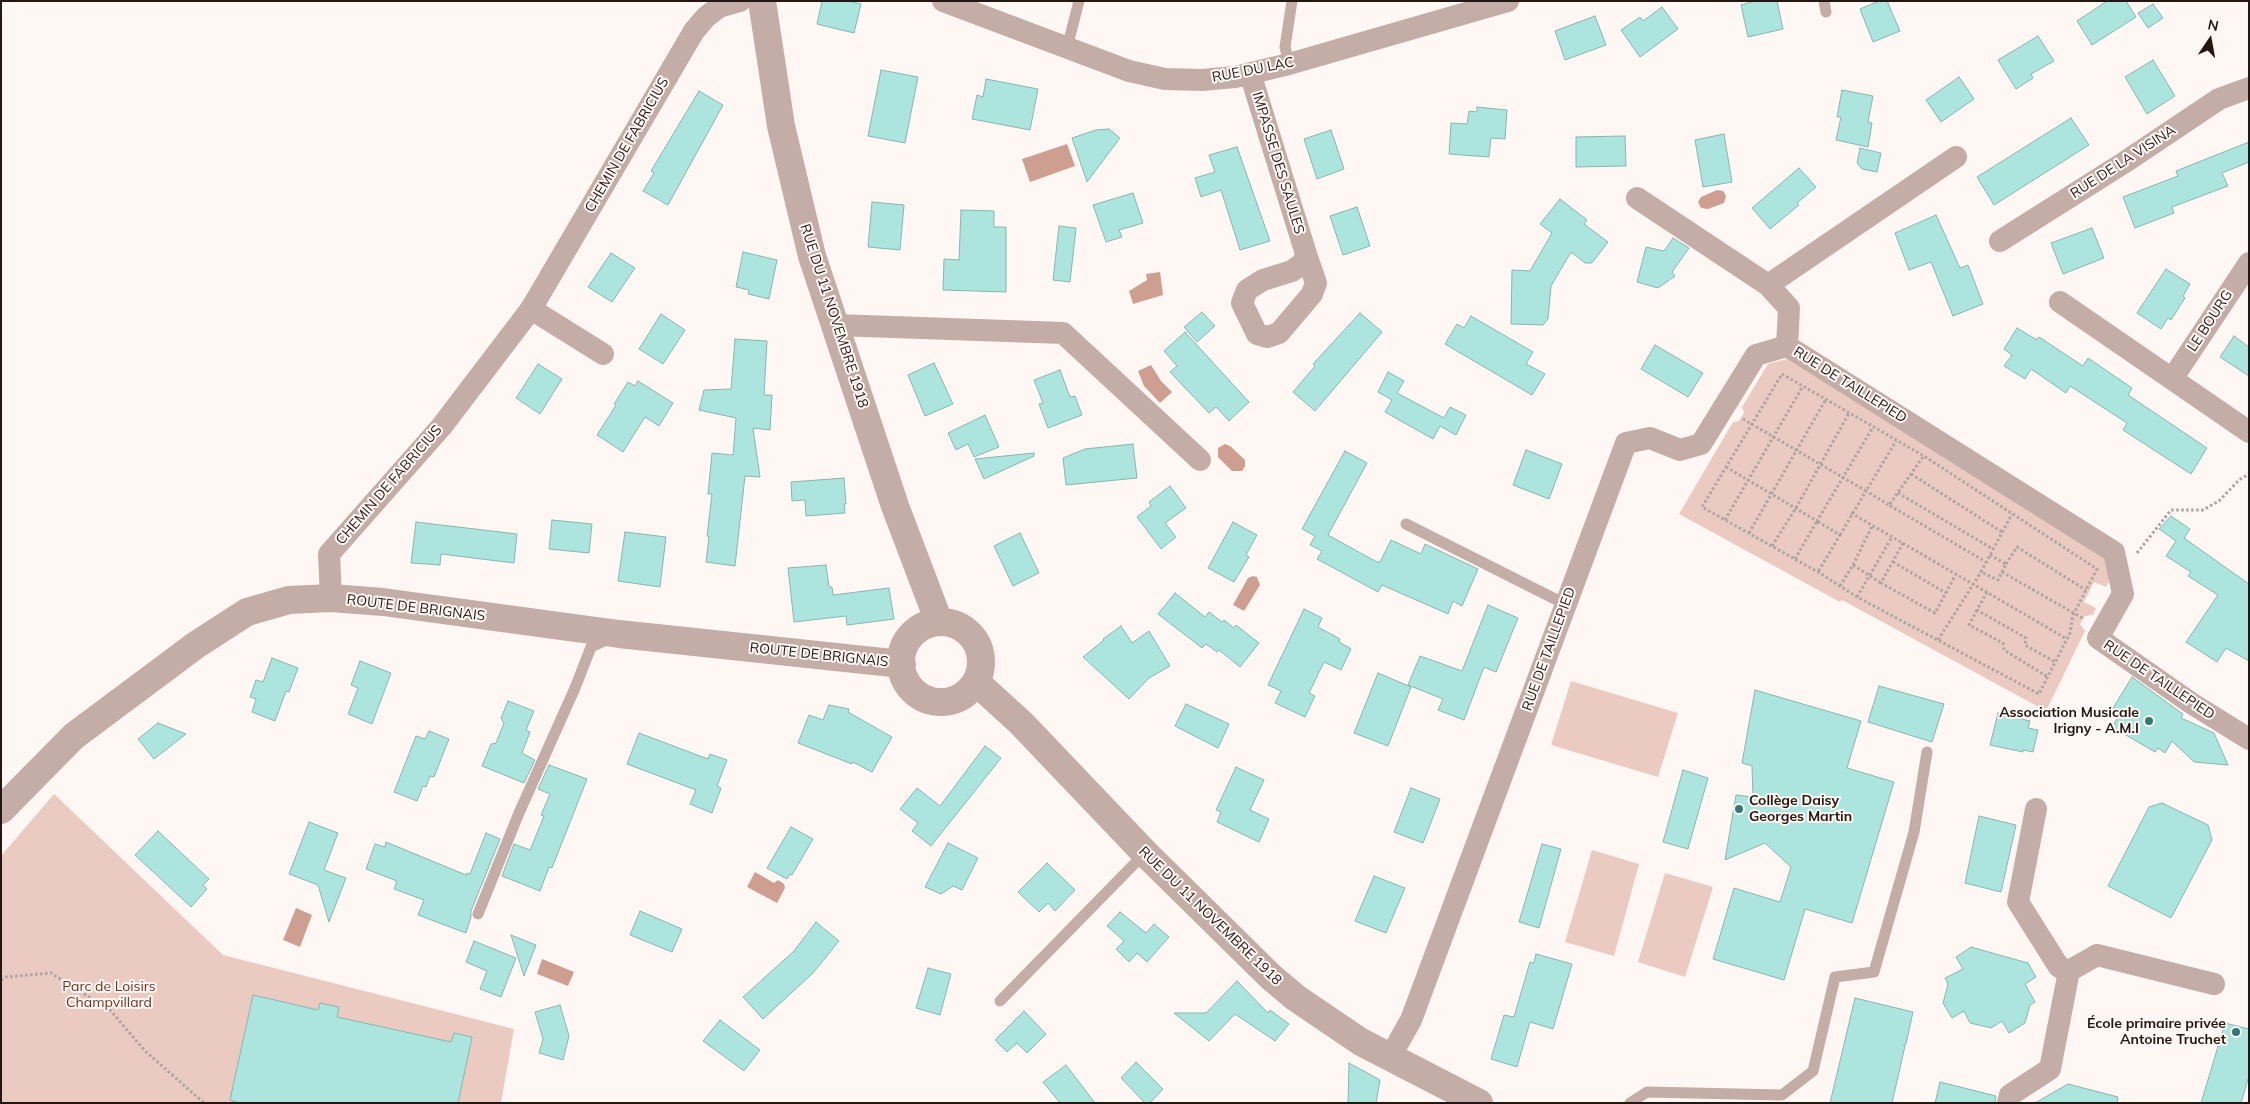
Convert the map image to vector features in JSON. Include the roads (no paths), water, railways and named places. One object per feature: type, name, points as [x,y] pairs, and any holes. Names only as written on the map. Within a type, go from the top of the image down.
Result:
[{"type":"street","name":"CHEMIN DE FABRICIUS","points":[[331,598],[329,554],[442,426],[531,309],[694,31],[706,17],[720,7],[740,1]]},
{"type":"street","name":"RUE DU 11 NOVEMBRE 1918","points":[[762,1],[781,126],[812,256],[895,506],[939,622]]},
{"type":"street","name":"RUE DU LAC","points":[[943,1],[980,8],[1068,48],[1129,71],[1165,79],[1202,80],[1250,73],[1289,64],[1448,10],[1508,1]]},
{"type":"street","name":"IMPASSE DES SAULES","points":[[1250,73],[1306,254]]},
{"type":"street","name":"RUE DE LA VISINA","points":[[2000,241],[2125,162],[2219,99],[2249,88]]},
{"type":"street","points":[[1768,285],[1956,157]]},
{"type":"street","points":[[1637,198],[1768,285],[1789,308],[1788,346]]},
{"type":"street","name":"LE BOURG","points":[[2172,379],[2249,263]]},
{"type":"street","points":[[2060,302],[2249,432]]},
{"type":"street","points":[[531,309],[603,354]]},
{"type":"street","points":[[836,325],[1063,333],[1200,460]]},
{"type":"street","name":"RUE DE TAILLEPIED","points":[[1390,1057],[1411,1020],[1626,443],[1650,438],[1680,450],[1700,444],[1756,355],[1788,346],[2114,552],[2123,594],[2098,638],[2191,703],[2246,732]]},
{"type":"street","name":"ROUTE DE BRIGNAIS","points":[[1,810],[74,736],[196,645],[247,612],[289,600],[331,598],[383,602],[619,634],[900,677]]},
{"type":"street","points":[[939,622],[952,623],[963,628],[972,636],[982,658],[976,682],[969,692],[953,700],[935,702],[924,698],[900,677],[902,652],[908,640],[916,631],[927,625],[939,622]]},
{"type":"street","name":"RUE DU 11 NOVEMBRE 1918","points":[[976,682],[1021,723],[1145,852],[1296,998],[1353,1037],[1479,1103]]},
{"type":"street","points":[[2036,809],[2018,902],[2059,967],[2069,971]]},
{"type":"street","points":[[2008,1103],[2010,1095],[2050,1070],[2069,971],[2097,955],[2214,984]]},
{"type":"lane","points":[[1068,48],[1079,1]]},
{"type":"lane","points":[[1289,64],[1285,47],[1292,1]]},
{"type":"lane","points":[[1406,524],[1565,604]]},
{"type":"lane","points":[[478,914],[518,813],[576,688],[591,647],[619,634]]},
{"type":"lane","points":[[1630,1103],[1647,1092],[1782,1095],[1813,1071],[1834,977],[1874,972],[1914,832],[1927,752]]},
{"type":"lane","points":[[1000,1001],[1145,852]]},
{"type":"place","name":"Association Musicale Irigny - A.M.I","points":[[2149,721]]},
{"type":"place","name":"Collège Daisy Georges Martin","points":[[1739,809]]},
{"type":"place","name":"École primaire privée Antoine Truchet","points":[[2236,1032]]},
{"type":"park label","name":"Parc de Loisirs Champvillard","points":[[109,996]]}]
